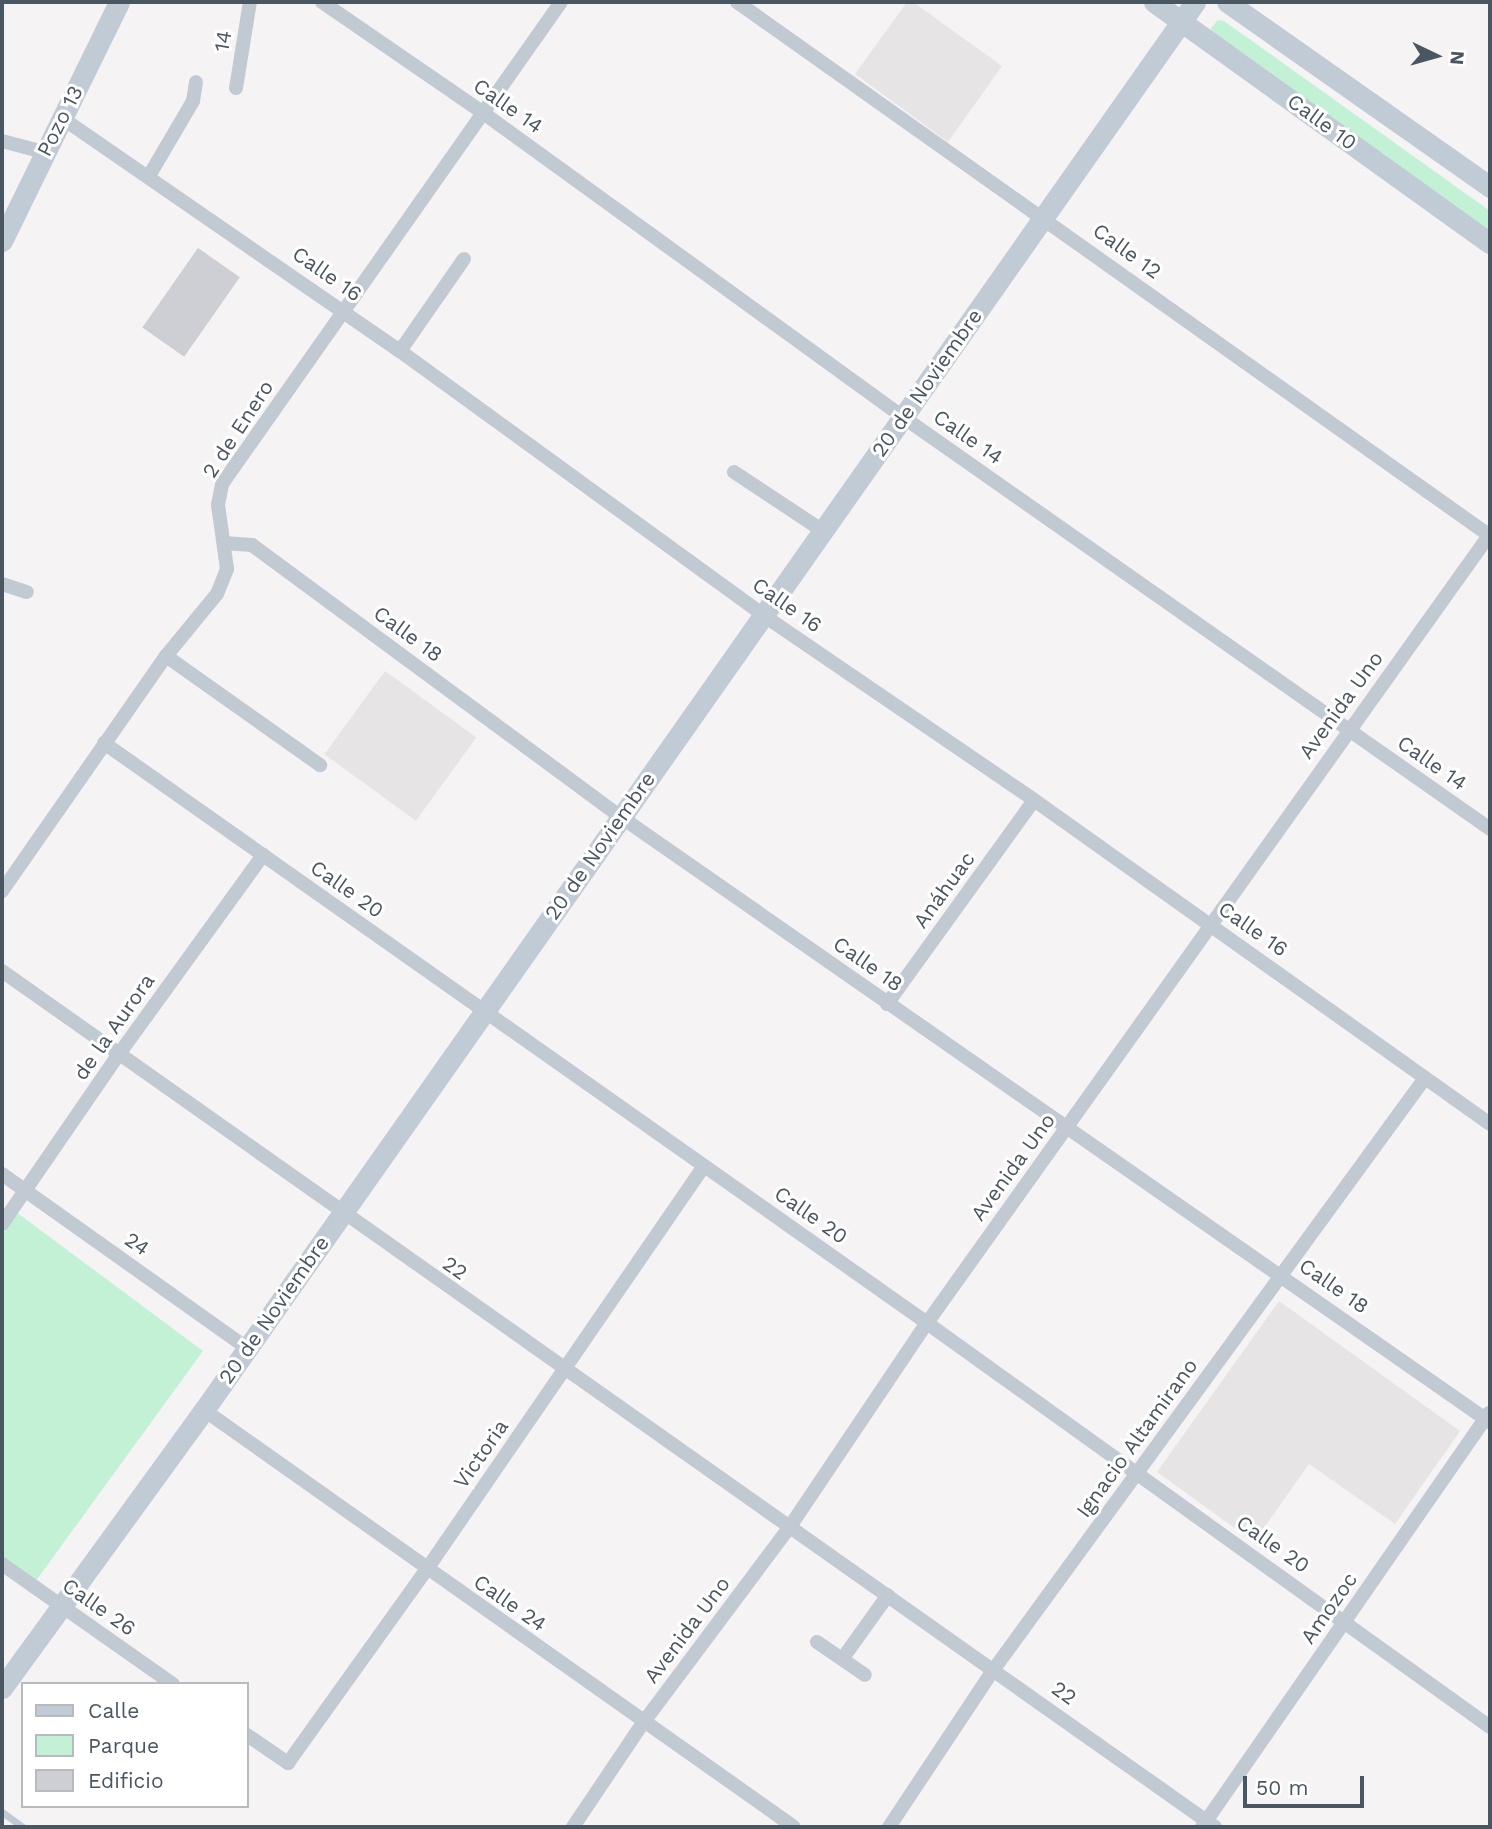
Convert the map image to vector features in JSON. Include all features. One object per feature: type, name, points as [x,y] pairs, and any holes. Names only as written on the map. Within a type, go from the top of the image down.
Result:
[{"type":"main road","name":"Pozo 13","points":[[2,241],[119,2]]},
{"type":"main road","name":"Calle 10","points":[[1154,2],[1490,243]]},
{"type":"main road","name":"20 de Noviembre","points":[[2,1688],[204,1410],[1195,2]]},
{"type":"main road","name":"Calle 10","points":[[1227,2],[1490,187]]},
{"type":"street","name":"14","points":[[236,88],[250,2]]},
{"type":"street","name":"Calle 14","points":[[322,2],[482,112],[903,417],[1490,829]]},
{"type":"street","name":"2 de Enero","points":[[2,891],[166,656],[217,594],[227,569],[218,505],[222,484],[561,2]]},
{"type":"street","name":"Calle 12","points":[[737,2],[1490,535]]},
{"type":"street","points":[[149,176],[193,101],[196,82]]},
{"type":"street","name":"Calle 16","points":[[62,118],[400,351],[763,615],[1034,800],[1490,1124]]},
{"type":"street","points":[[2,141],[44,152]]},
{"type":"street","points":[[400,351],[464,259]]},
{"type":"street","points":[[734,472],[823,531]]},
{"type":"street","name":"Avenida Uno","points":[[573,1827],[643,1723],[789,1528],[927,1323],[1212,926],[1348,730],[1490,535]]},
{"type":"street","name":"Calle 18","points":[[225,543],[252,545],[621,817],[1067,1129],[1489,1418]]},
{"type":"street","points":[[2,584],[27,593]]},
{"type":"street","points":[[166,656],[320,765]]},
{"type":"street","name":"Calle 20","points":[[104,743],[927,1323],[1346,1621],[1490,1727]]},
{"type":"street","name":"Anáhuac","points":[[887,1004],[1034,800]]},
{"type":"street","name":"de la Aurora","points":[[2,1224],[119,1054],[263,855]]},
{"type":"street","name":"22","points":[[2,971],[565,1371],[994,1669],[1208,1825]]},
{"type":"street","name":"Ignacio Altamirano","points":[[889,1827],[994,1669],[1425,1078]]},
{"type":"street","name":"Victoria","points":[[248,1736],[288,1763],[565,1371],[704,1166]]},
{"type":"street","name":"24","points":[[2,1174],[247,1348]]},
{"type":"street","name":"Calle 24","points":[[204,1410],[643,1723],[794,1827]]},
{"type":"street","name":"Amozoc","points":[[1208,1825],[1346,1621],[1489,1418]]},
{"type":"street","name":"Calle 26","points":[[2,1564],[170,1682]]},
{"type":"street","points":[[843,1658],[887,1595]]},
{"type":"street","points":[[817,1642],[865,1675]]},
{"type":"lane","points":[[2,1812],[23,1827]]},
{"type":"shaded area","points":[[907,2],[913,2],[1002,66],[948,142],[855,74]]},
{"type":"shaded area","points":[[385,671],[476,737],[416,821],[324,754]]},
{"type":"shaded area","points":[[1279,1301],[1460,1431],[1395,1524],[1309,1464],[1254,1542],[1157,1472]]},
{"type":"green space","points":[[1218,20],[1224,21],[1490,211],[1490,233],[1212,34],[1211,28]]},
{"type":"green space","points":[[16,1212],[203,1351],[35,1582],[2,1559],[2,1236]]},
{"type":"building","points":[[198,248],[240,277],[184,357],[142,327]]}]
